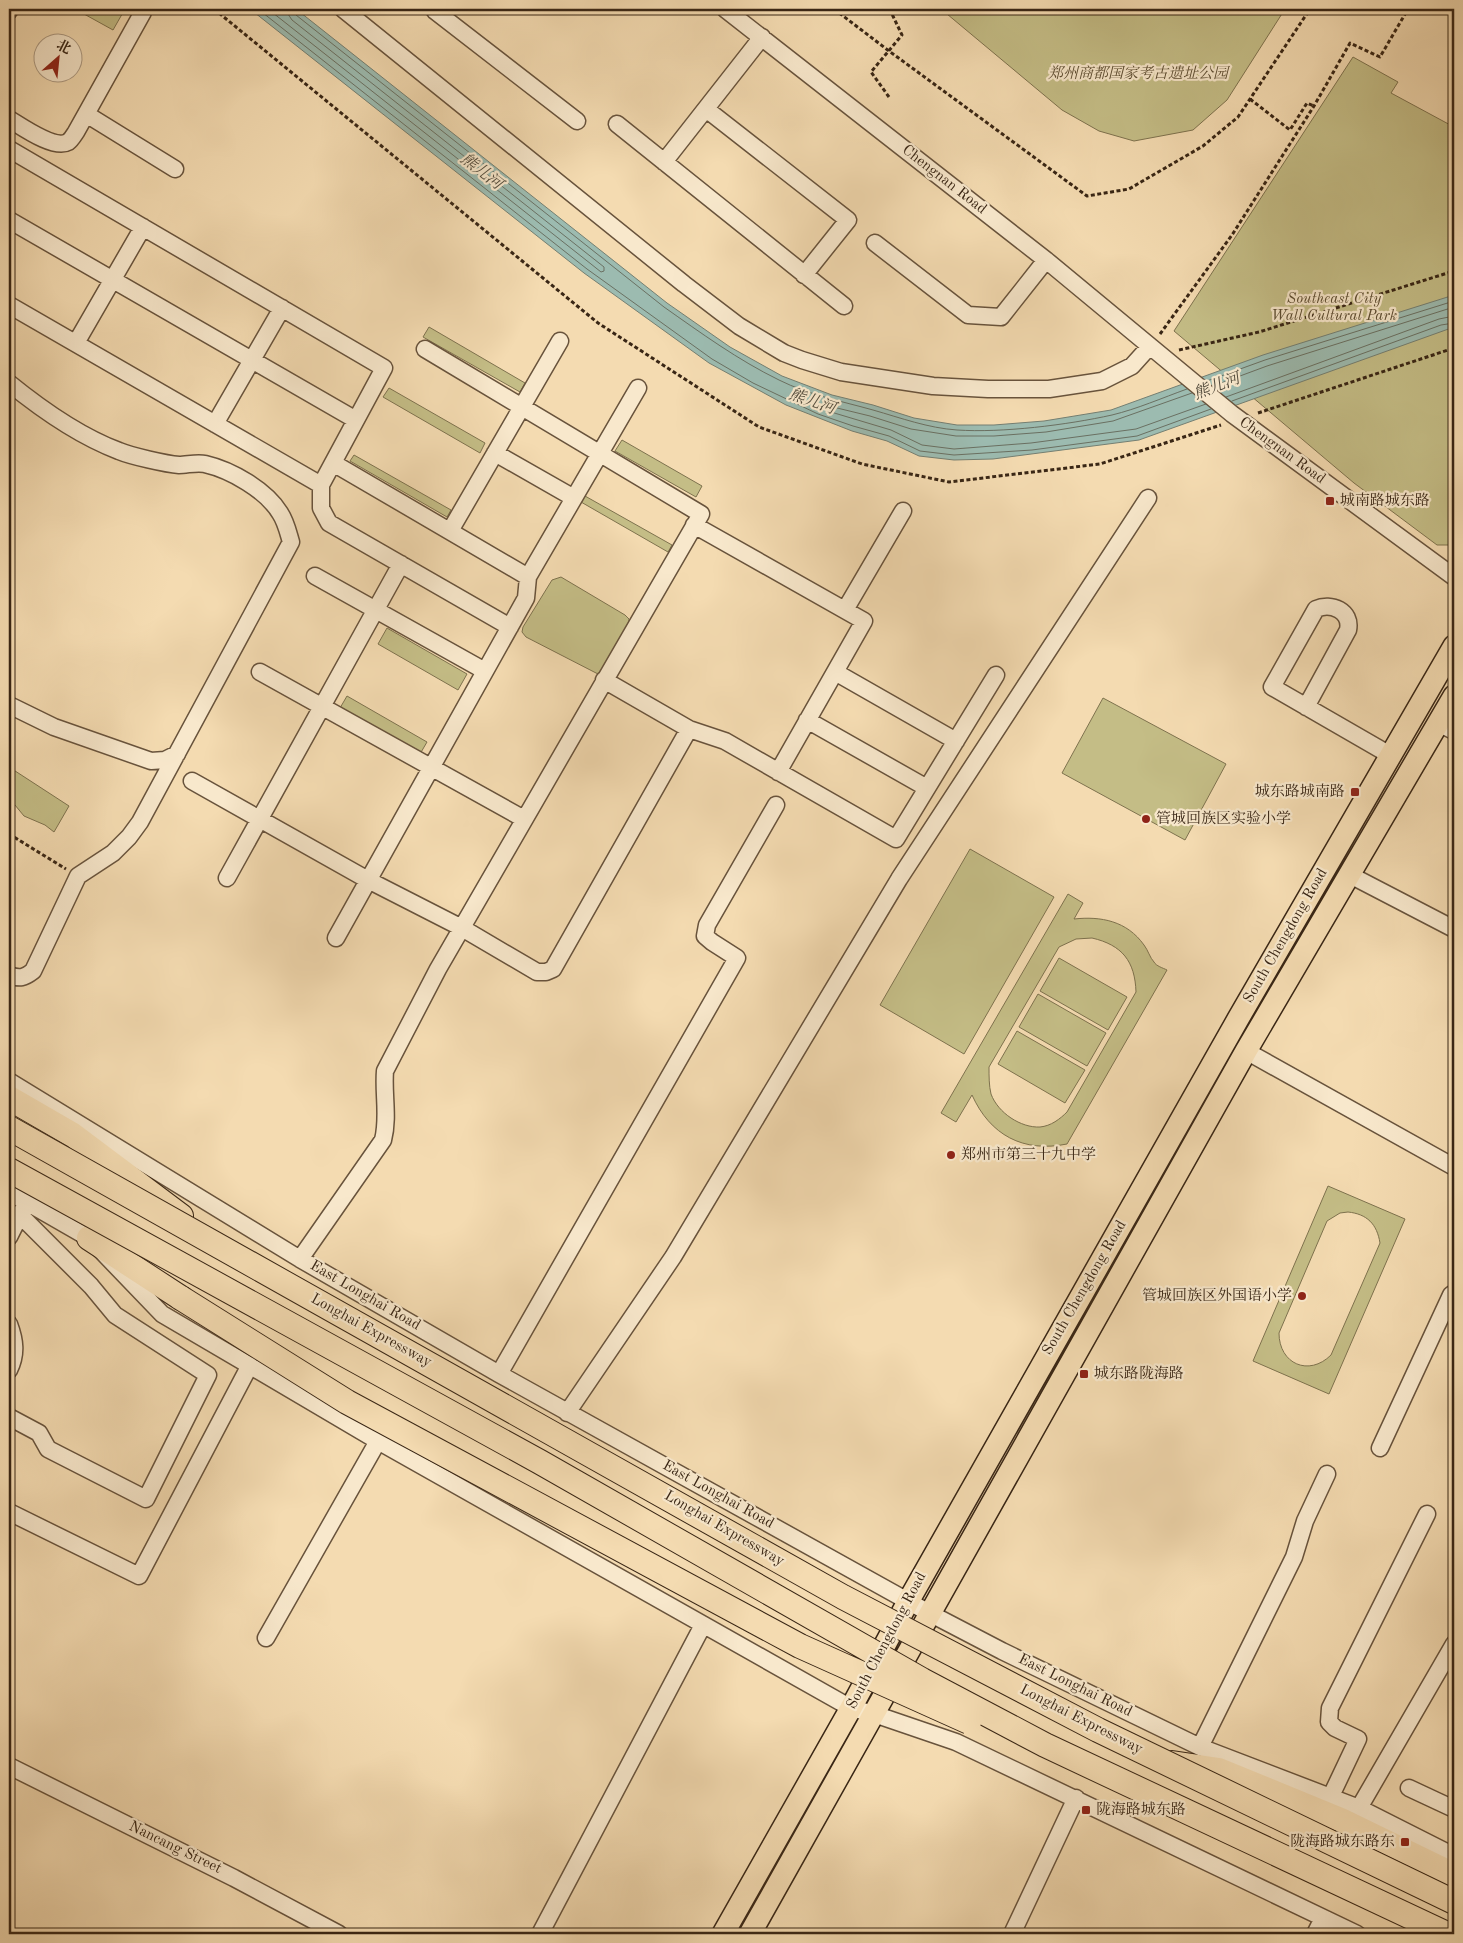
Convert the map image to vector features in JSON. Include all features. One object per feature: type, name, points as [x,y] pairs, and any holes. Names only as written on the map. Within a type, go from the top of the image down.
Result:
[{"type":"highway","points":[[9,1098],[73,1135],[230,1253]]},
{"type":"highway","name":"Longhai Expressway","points":[[9,1128],[843,1597],[1161,1761],[1454,1902]]},
{"type":"highway","points":[[9,1170],[540,1462],[922,1680],[1045,1745],[1447,1934]]},
{"type":"highway","points":[[89,1238],[346,1402],[800,1646],[935,1706],[1038,1756],[1112,1785],[1167,1802]]},
{"type":"highway","points":[[1161,1761],[1218,1770],[1341,1820],[1454,1875]]},
{"type":"main road","name":"South Chengdong Road","points":[[723,1934],[851,1708],[909,1600],[1238,1019],[1454,646]]},
{"type":"main road","name":"South Chengdong Road","points":[[750,1934],[1246,1051],[1350,875],[1446,727],[1454,696]]},
{"type":"street","points":[[343,9],[684,284],[739,326],[793,357],[841,372],[933,386],[988,389],[1049,389],[1102,381],[1132,366],[1155,350]]},
{"type":"street","points":[[437,9],[436,11],[577,121]]},
{"type":"street","name":"Chengnan Road","points":[[725,9],[1046,260],[1235,417],[1454,577]]},
{"type":"street","points":[[9,119],[49,142],[57,144],[68,142],[76,132],[143,12]]},
{"type":"street","points":[[664,162],[762,37]]},
{"type":"street","points":[[706,109],[848,220],[804,275]]},
{"type":"street","points":[[86,114],[175,169]]},
{"type":"street","points":[[617,124],[844,306]]},
{"type":"street","points":[[10,153],[143,227],[384,368],[321,486],[321,508],[330,523],[510,627]]},
{"type":"street","points":[[9,220],[356,420]]},
{"type":"street","points":[[76,343],[143,227]]},
{"type":"street","points":[[875,242],[968,316],[1001,317],[1046,260]]},
{"type":"street","points":[[9,305],[321,486]]},
{"type":"street","points":[[215,424],[282,308]]},
{"type":"street","points":[[450,531],[560,341]]},
{"type":"street","points":[[300,1259],[383,1140],[386,1126],[383,1090],[385,1071],[462,928],[700,514],[425,349]]},
{"type":"street","points":[[9,383],[63,422],[93,440],[120,452],[178,465],[203,463],[228,471],[251,484],[279,511],[285,522],[291,542],[140,822],[113,853],[78,876],[33,971],[24,978],[9,975]]},
{"type":"street","points":[[336,938],[526,598],[528,577],[638,388]]},
{"type":"street","points":[[495,453],[574,498]]},
{"type":"street","points":[[333,463],[528,577]]},
{"type":"street","points":[[567,1413],[673,1257],[899,879],[1148,498]]},
{"type":"street","points":[[845,610],[903,511]]},
{"type":"street","points":[[694,525],[864,621],[778,772]]},
{"type":"street","points":[[226,878],[401,564]]},
{"type":"street","points":[[315,576],[485,671]]},
{"type":"street","points":[[1306,706],[1348,630],[1350,623],[1348,617],[1333,607],[1324,606],[1316,610],[1272,687],[1390,755]]},
{"type":"street","points":[[260,672],[524,819]]},
{"type":"street","points":[[835,672],[956,741]]},
{"type":"street","points":[[604,680],[689,729],[725,741],[896,839],[996,674]]},
{"type":"street","points":[[9,706],[54,727],[151,760],[165,760],[177,754]]},
{"type":"street","points":[[807,720],[927,788]]},
{"type":"street","points":[[192,781],[368,880],[462,928],[537,972],[546,972],[552,969],[689,729]]},
{"type":"street","points":[[499,1374],[737,958],[705,936],[707,925],[776,805]]},
{"type":"street","points":[[1350,875],[1454,929]]},
{"type":"street","points":[[1246,1051],[1454,1167]]},
{"type":"street","name":"East Longhai Road","points":[[9,1081],[300,1259],[567,1413],[909,1600],[931,1614],[1002,1651],[1200,1747],[1359,1808],[1454,1856]]},
{"type":"street","points":[[9,1192],[115,1315],[208,1375],[146,1499],[48,1449],[39,1433],[9,1417]]},
{"type":"street","points":[[9,1237],[23,1208]]},
{"type":"street","points":[[23,1208],[89,1238],[162,1314],[378,1441],[851,1708],[956,1742],[1357,1934]]},
{"type":"street","points":[[1380,1448],[1451,1295],[1454,1293]]},
{"type":"street","points":[[9,1324],[15,1344],[15,1353],[9,1370]]},
{"type":"street","points":[[9,1512],[139,1576],[250,1365]]},
{"type":"street","points":[[266,1638],[378,1441]]},
{"type":"street","points":[[1200,1747],[1294,1556],[1305,1520],[1327,1474]]},
{"type":"street","points":[[1331,1796],[1358,1739],[1335,1728],[1329,1722],[1330,1708],[1427,1514]]},
{"type":"street","points":[[540,1934],[703,1625]]},
{"type":"street","points":[[1359,1808],[1454,1644]]},
{"type":"street","name":"Nancang Street","points":[[9,1766],[234,1878],[339,1934]]},
{"type":"street","points":[[1409,1788],[1454,1808]]},
{"type":"street","points":[[1016,1933],[1076,1798]]},
{"type":"street","points":[[1315,1934],[1323,1918]]},
{"type":"path","points":[[214,9],[598,323],[759,428],[862,464],[948,482],[1100,464],[1235,417],[1454,348]]},
{"type":"path","points":[[834,9],[1087,196],[1129,189],[1195,151],[1238,117],[1310,9]]},
{"type":"path","points":[[889,97],[871,72],[902,35],[891,12],[893,9]]},
{"type":"path","points":[[1155,350],[1232,235],[1314,106],[1350,43],[1380,57],[1408,9]]},
{"type":"path","points":[[1250,99],[1290,130],[1307,103],[1314,106]]},
{"type":"path","points":[[1155,350],[1259,332],[1454,271]]},
{"type":"path","points":[[9,834],[78,876]]},
{"type":"green space","points":[[75,9],[125,9],[113,30]]},
{"type":"green space","name":"郑州商都国家考古遗址公园","points":[[941,9],[1285,9],[1227,100],[1193,130],[1134,141],[1099,131],[1062,110]]},
{"type":"green space","name":"Southeast City Wall Cultural Park","points":[[1353,57],[1398,82],[1391,93],[1454,127],[1454,545],[1437,545],[1354,483],[1174,331]]},
{"type":"green space","points":[[429,327],[525,383],[520,392],[423,337]]},
{"type":"green space","points":[[389,388],[485,443],[480,453],[383,397]]},
{"type":"green space","points":[[622,440],[702,486],[696,497],[615,451]]},
{"type":"green space","points":[[354,455],[451,510],[447,517],[350,461]]},
{"type":"green space","points":[[585,496],[672,545],[668,552],[581,502]]},
{"type":"green space","points":[[561,577],[629,619],[629,624],[598,674],[526,637],[522,632],[523,627],[552,580]]},
{"type":"green space","points":[[387,628],[467,674],[458,690],[378,644]]},
{"type":"green space","points":[[347,696],[427,742],[420,754],[340,708]]},
{"type":"green space","points":[[1103,698],[1226,764],[1185,840],[1062,773]]},
{"type":"green space","points":[[9,767],[69,806],[54,832],[45,825],[24,816],[9,800]]},
{"type":"green space","points":[[970,849],[1054,897],[964,1054],[880,1005]]},
{"type":"green space","points":[[1068,894],[1083,903],[1074,919],[1094,918],[1122,925],[1137,937],[1158,966],[1167,970],[1067,1144],[1036,1146],[1010,1138],[988,1121],[972,1095],[956,1122],[941,1113]],"holes":[[[1092,938],[1119,950],[1130,963],[1136,992],[1067,1112],[1055,1122],[1040,1127],[1033,1127],[1018,1122],[1005,1113],[994,1101],[990,1091],[989,1067],[1059,947],[1076,939]]]},
{"type":"green space","points":[[1059,958],[1127,997],[1108,1030],[1040,991]]},
{"type":"green space","points":[[1038,994],[1106,1033],[1087,1066],[1019,1027]]},
{"type":"green space","points":[[1017,1031],[1085,1070],[1065,1103],[998,1064]]},
{"type":"green space","points":[[1328,1186],[1405,1219],[1329,1394],[1253,1361]],"holes":[[[1340,1213],[1355,1213],[1366,1218],[1374,1225],[1380,1243],[1331,1355],[1314,1365],[1305,1366],[1297,1364],[1284,1353],[1280,1344],[1279,1333],[1327,1221]]]},
{"type":"water","name":"熊儿河","points":[[250,9],[296,9],[667,303],[730,347],[782,376],[832,395],[914,418],[957,425],[994,425],[1044,421],[1111,410],[1263,355],[1454,295],[1454,327],[1139,440],[993,459],[954,460],[919,456],[887,441],[852,431],[786,405],[709,363],[584,273]]},
{"type":"place","name":"城南路城东路","points":[[1330,501]]},
{"type":"place","name":"城东路城南路","points":[[1355,792]]},
{"type":"place","name":"管城回族区实验小学","points":[[1146,819]]},
{"type":"place","name":"郑州市第三十九中学","points":[[951,1155]]},
{"type":"place","name":"管城回族区外国语小学","points":[[1302,1296]]},
{"type":"place","name":"城东路陇海路","points":[[1084,1374]]},
{"type":"place","name":"陇海路城东路","points":[[1086,1810]]},
{"type":"place","name":"陇海路城东路东","points":[[1405,1842]]}]
